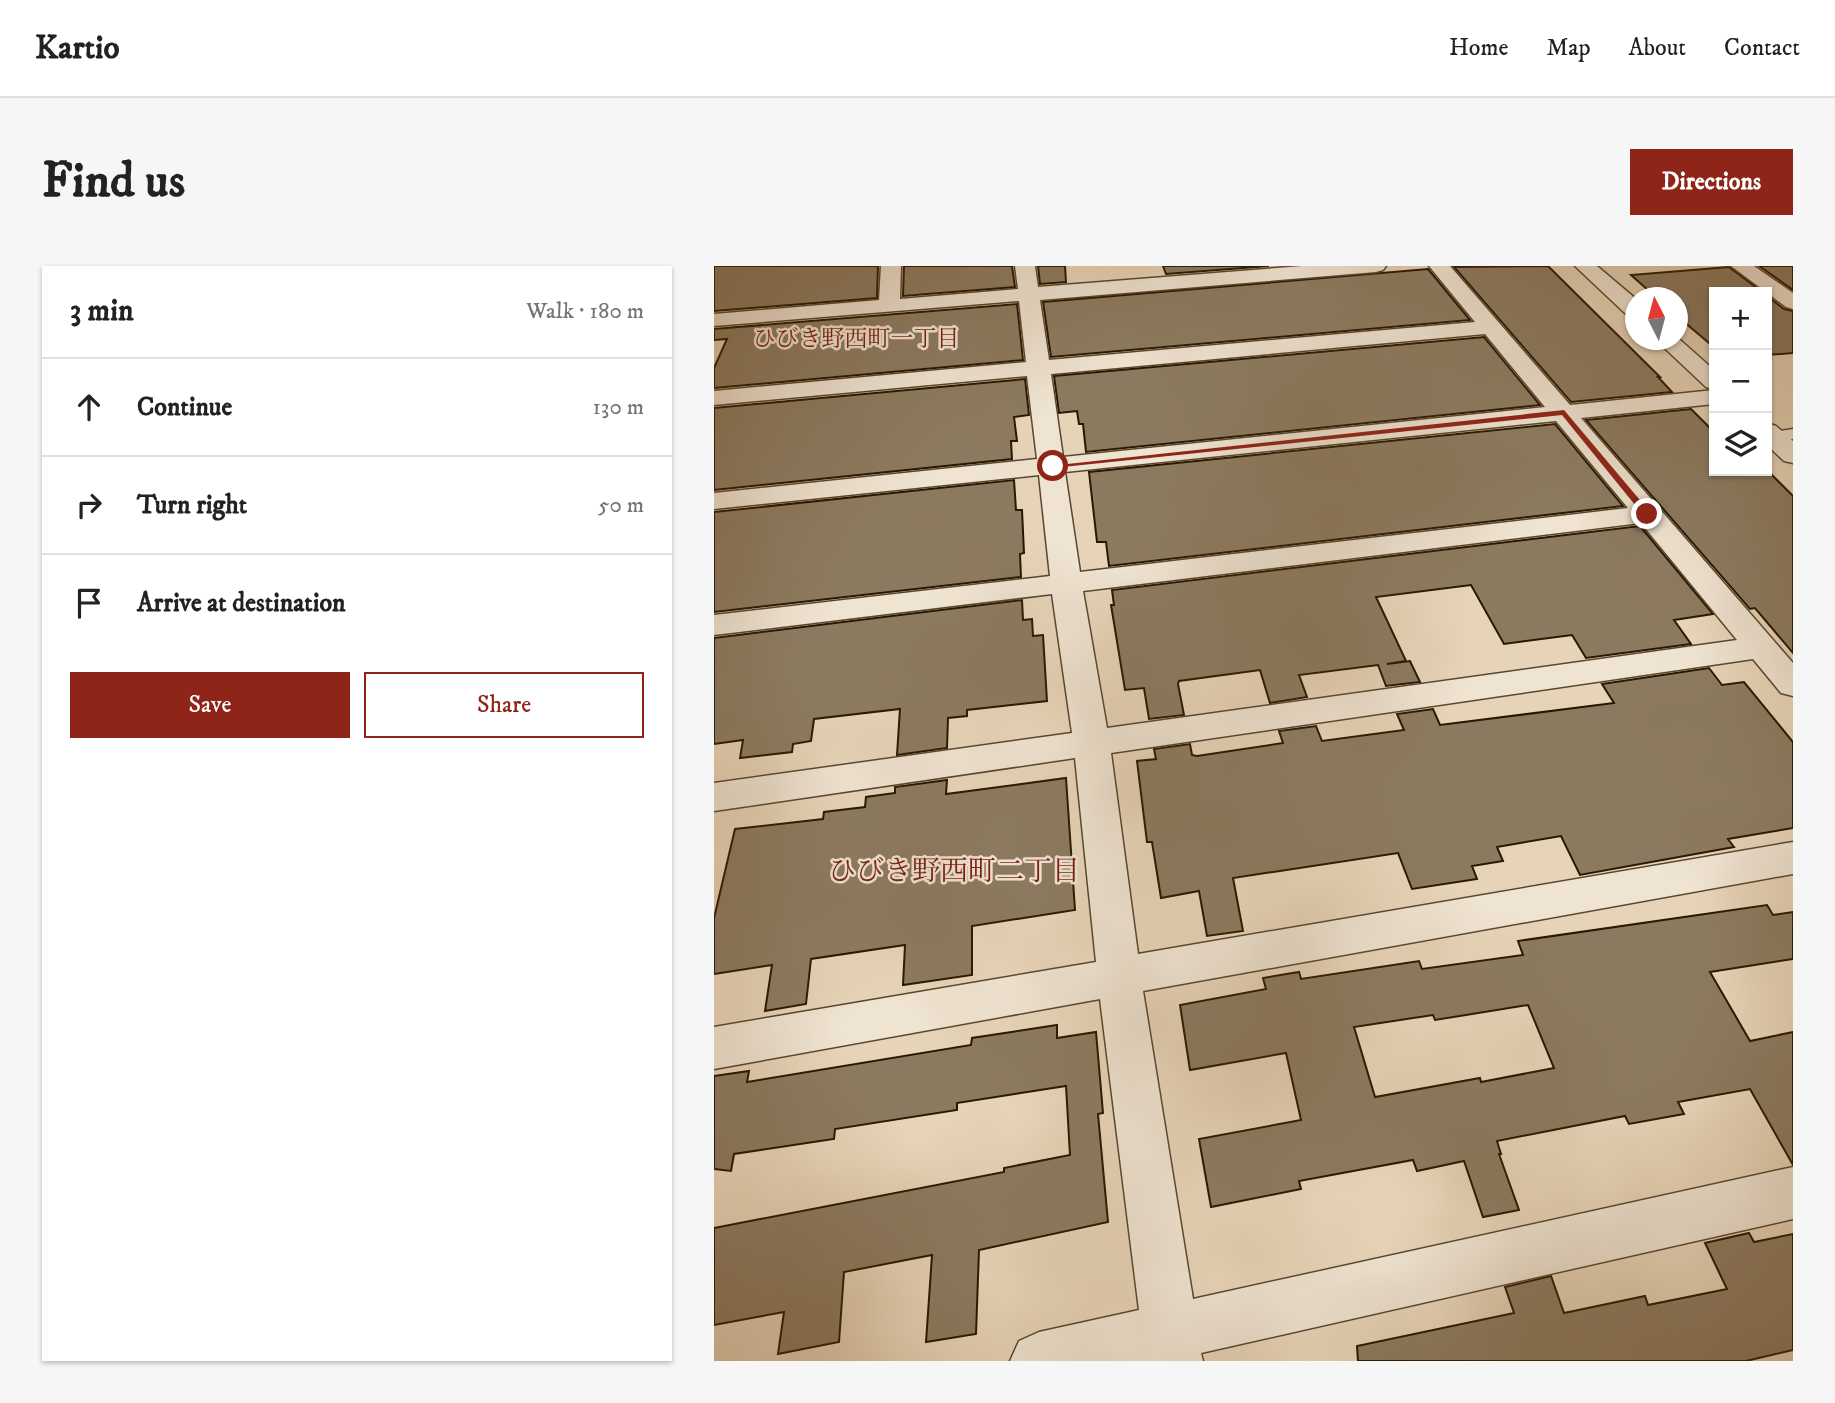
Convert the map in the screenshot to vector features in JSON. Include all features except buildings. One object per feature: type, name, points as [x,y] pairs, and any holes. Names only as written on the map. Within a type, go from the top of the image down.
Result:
[{"type":"street","points":[[889,306],[891,266]]},
{"type":"street","points":[[714,320],[889,306],[1027,281],[1376,266]]},
{"type":"street","points":[[1439,266],[1793,685]]},
{"type":"street","points":[[1585,266],[1625,302]]},
{"type":"street","points":[[1741,266],[1791,300]]},
{"type":"street","points":[[1027,281],[1066,583],[1092,744],[1119,976],[1172,1347]]},
{"type":"street","points":[[714,398],[1489,327]]},
{"type":"street","points":[[1678,350],[1709,378]]},
{"type":"street","points":[[714,501],[1709,398]]},
{"type":"street","points":[[1777,434],[1793,455]]},
{"type":"street","points":[[714,625],[1647,514]]},
{"type":"street","points":[[714,797],[1761,648]]},
{"type":"street","points":[[714,1048],[1793,858]]},
{"type":"street","points":[[1039,1361],[1172,1347],[1793,1193]]},
{"type":"district","name":"ひびき野西町一丁目","points":[[856,339]]},
{"type":"district","name":"ひびき野西町二丁目","points":[[954,871]]},
{"type":"route","points":[[1053,466],[1564,412],[1647,514]]}]
